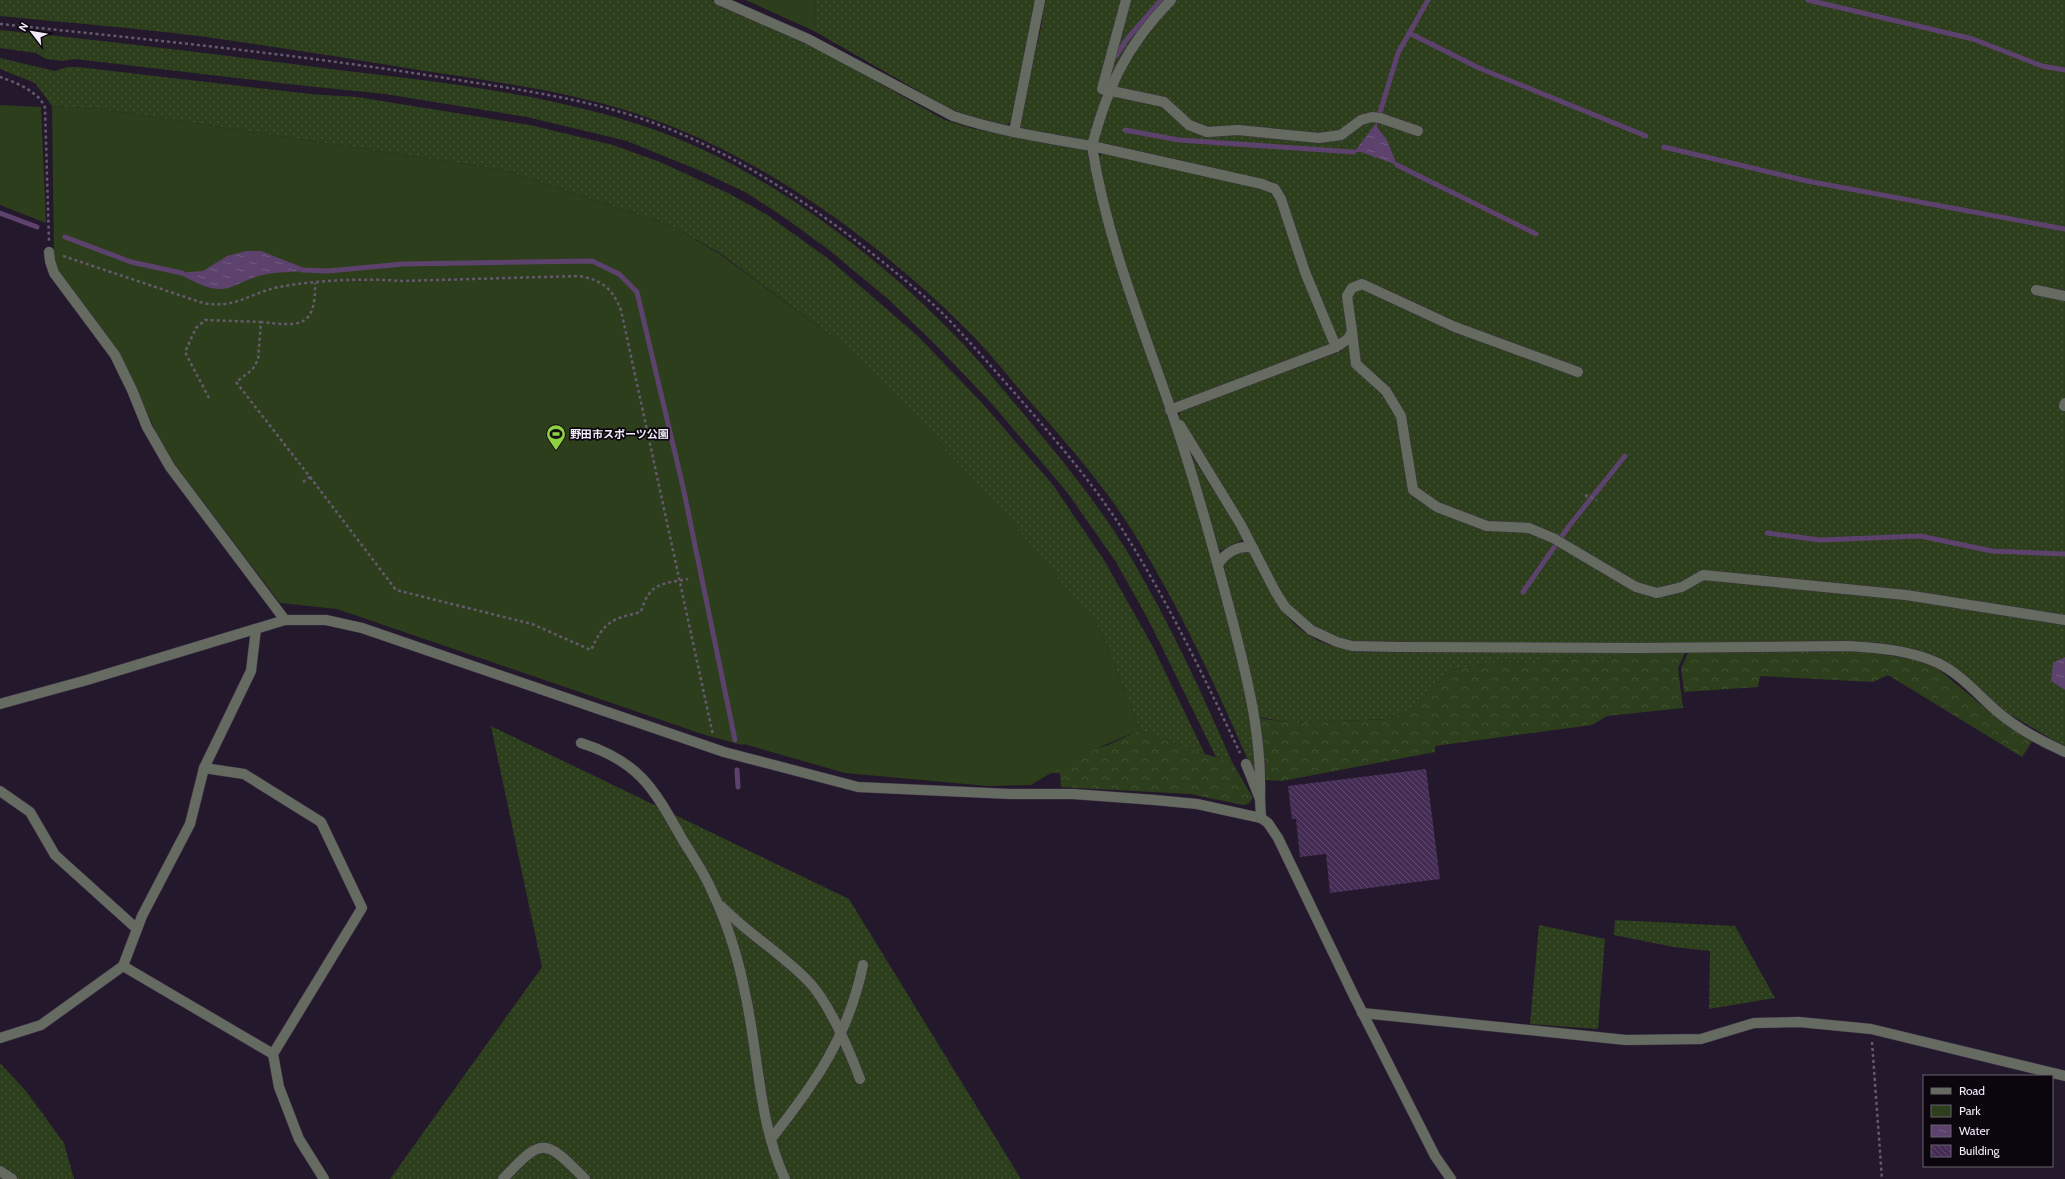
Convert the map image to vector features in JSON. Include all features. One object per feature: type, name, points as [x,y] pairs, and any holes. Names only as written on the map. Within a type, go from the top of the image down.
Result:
[{"type":"street","points":[[718,0],[808,39],[953,116],[976,124],[1092,146],[1262,184],[1275,189],[1281,199],[1305,272],[1336,347]]},
{"type":"street","points":[[1014,132],[1040,0]]},
{"type":"street","points":[[1126,0],[1102,89],[1164,102],[1189,125],[1207,132],[1238,130],[1319,138],[1341,135],[1361,120],[1376,118],[1418,131]]},
{"type":"street","points":[[1171,0],[1152,19],[1127,53],[1109,91],[1092,146],[1100,188],[1118,258],[1170,410],[1218,565],[1253,704],[1261,765],[1261,818]]},
{"type":"street","points":[[49,252],[54,273],[115,355],[132,390],[147,427],[170,467],[285,620]]},
{"type":"street","points":[[1578,372],[1455,327],[1362,284],[1352,288],[1347,296],[1356,364],[1386,391],[1401,416],[1413,490],[1437,507],[1487,526],[1529,528],[1557,540],[1636,587],[1657,593],[1682,587],[1704,575],[1899,594],[2024,612],[2065,620]]},
{"type":"street","points":[[2036,290],[2065,296]]},
{"type":"street","points":[[1170,410],[1336,347],[1348,338],[1352,331]]},
{"type":"street","points":[[1170,410],[1253,548],[1275,592],[1285,607],[1311,630],[1323,636],[1352,646],[1630,648],[1848,646],[1881,648],[1915,654],[1939,664],[1963,681],[2001,714],[2030,733],[2065,752]]},
{"type":"street","points":[[1218,565],[1225,555],[1242,546],[1253,548]]},
{"type":"street","points":[[0,704],[87,680],[285,620],[326,620],[362,628],[716,750],[858,787],[1010,794],[1072,794],[1155,800],[1197,804],[1261,818],[1268,824],[1278,838],[1362,1012],[1434,1156],[1451,1179]]},
{"type":"street","points":[[0,1038],[41,1025],[123,966],[142,916],[190,824],[204,768],[250,671],[256,629]]},
{"type":"street","points":[[581,743],[604,750],[621,760],[642,776],[658,796],[716,900],[727,927],[745,993],[766,1127],[784,1179]]},
{"type":"street","points":[[1246,764],[1260,799]]},
{"type":"street","points":[[204,768],[244,774],[321,822],[362,908],[273,1054],[279,1087],[299,1139],[324,1179]]},
{"type":"street","points":[[0,791],[30,812],[56,855],[137,928]]},
{"type":"street","points":[[716,900],[733,918],[808,980],[817,990],[841,1035],[860,1080]]},
{"type":"street","points":[[770,1139],[811,1086],[841,1035],[854,1003],[863,965]]},
{"type":"street","points":[[123,966],[273,1054]]},
{"type":"street","points":[[1362,1012],[1626,1040],[1701,1039],[1754,1023],[1799,1022],[1871,1029],[2065,1076]]},
{"type":"street","points":[[503,1179],[531,1152],[544,1147],[558,1153],[585,1179]]},
{"type":"street","points":[[0,1171],[12,1179]]},
{"type":"path","points":[[0,24],[118,36],[397,70],[567,98],[611,109],[658,125],[712,148],[745,166],[845,231],[945,316],[1059,443],[1097,492],[1124,531],[1166,601],[1246,764]]},
{"type":"path","points":[[0,77],[16,82],[43,102],[45,108],[49,252],[203,303],[217,306],[230,305],[279,287],[372,279],[401,281],[579,276],[592,279],[603,285],[614,294],[621,310],[716,750]]},
{"type":"path","points":[[209,398],[185,352],[196,328],[205,320],[261,322],[291,325],[300,323],[307,318],[313,310],[315,283]]},
{"type":"path","points":[[261,322],[258,360],[252,370],[236,382],[396,590],[532,624],[591,650],[604,627],[622,616],[641,612],[645,598],[651,591],[664,584],[688,579]]},
{"type":"path","points":[[303,482],[310,477]]},
{"type":"path","points":[[1585,495],[1597,500]]},
{"type":"path","points":[[1871,1029],[1882,1179]]},
{"type":"green space","points":[[0,0],[711,0],[827,54],[945,120],[971,128],[1087,151],[1104,225],[1119,276],[1194,494],[1227,612],[1247,699],[1258,783],[1217,690],[1172,599],[1126,520],[1085,465],[973,336],[939,303],[864,239],[824,210],[782,183],[740,158],[696,137],[652,119],[566,95],[478,79],[206,37],[0,16]]},
{"type":"green space","points":[[745,0],[816,0],[814,31],[750,2]]},
{"type":"green space","points":[[816,0],[1036,0],[1011,121],[1007,125],[974,117],[948,108],[814,31]]},
{"type":"green space","points":[[1045,0],[2065,0],[2065,747],[2004,711],[1925,653],[1875,642],[1551,644],[1353,641],[1330,634],[1303,618],[1281,594],[1247,526],[1178,418],[1181,410],[1342,351],[1308,269],[1280,187],[1271,181],[1090,140],[1021,129],[1021,117],[1041,27]]},
{"type":"green space","points":[[0,30],[166,48],[413,79],[496,91],[538,99],[619,118],[658,131],[700,148],[783,194],[863,251],[934,315],[966,347],[997,382],[1069,469],[1109,523],[1147,585],[1186,660],[1232,762],[1216,757],[1149,621],[1116,562],[1067,492],[992,404],[935,344],[888,299],[829,250],[747,193],[698,170],[627,141],[527,117],[385,94],[75,59],[62,61],[46,59],[36,53],[0,48]]},
{"type":"green space","points":[[0,58],[55,71],[67,67],[78,67],[310,94],[357,97],[530,125],[613,145],[660,162],[728,193],[766,214],[830,260],[919,337],[983,404],[1053,485],[1104,560],[1152,645],[1205,754],[1140,730],[1100,629],[1012,523],[931,434],[841,343],[720,253],[670,225],[504,170],[100,109],[52,106],[35,83],[0,69]]},
{"type":"green space","points":[[0,105],[41,107],[46,223],[0,205]]},
{"type":"green space","name":"野田市スポーツ公園","points":[[52,106],[100,109],[504,170],[670,225],[720,254],[841,343],[931,434],[1012,523],[1100,629],[1140,730],[1079,756],[1031,785],[988,786],[845,773],[744,744],[742,745],[705,735],[337,609],[280,603],[176,466],[158,436],[119,352],[56,267],[54,257]]},
{"type":"green space","points":[[1102,153],[1266,189],[1275,196],[1299,270],[1329,342],[1328,347],[1171,404],[1116,235],[1098,158]]},
{"type":"green space","points":[[1190,453],[1244,539],[1220,551],[1189,454]]},
{"type":"green space","points":[[1248,551],[1251,553],[1271,593],[1281,609],[1293,622],[1306,634],[1322,642],[1342,648],[1366,652],[1618,653],[1609,659],[1546,658],[1538,663],[1488,662],[1479,666],[1450,670],[1430,687],[1422,701],[1416,707],[1388,719],[1293,723],[1259,717],[1224,567],[1230,558]]},
{"type":"green space","points":[[1861,651],[1912,659],[1937,668],[1997,718],[2033,740],[2022,757],[1888,675],[1873,682],[1760,676],[1758,687],[1684,692],[1681,668],[1688,653]]},
{"type":"green space","points":[[1618,653],[1685,653],[1678,668],[1683,708],[1607,716],[1592,725],[1435,746],[1435,752],[1282,781],[1266,780],[1259,718],[1293,723],[1388,719],[1416,707],[1422,701],[1430,687],[1450,670],[1479,666],[1488,662],[1538,663],[1546,658],[1609,659]]},
{"type":"green space","points":[[491,726],[849,899],[1021,1179],[390,1179],[542,967]]},
{"type":"green space","points":[[1140,730],[1205,754],[1232,762],[1253,798],[1248,804],[1243,805],[1190,794],[1061,787],[1060,773],[1006,773],[1108,745]]},
{"type":"green space","points":[[1615,920],[1735,926],[1775,998],[1709,1009],[1710,951],[1674,947],[1614,935]]},
{"type":"green space","points":[[1539,925],[1605,939],[1598,1029],[1530,1024]]},
{"type":"green space","points":[[0,1063],[26,1091],[64,1143],[74,1179],[0,1179]]},
{"type":"water","points":[[1377,122],[1377,127],[1387,140],[1397,165],[1361,152],[1354,152]]},
{"type":"water","points":[[246,251],[261,251],[309,270],[280,272],[255,277],[224,289],[203,286],[177,273],[203,271],[227,256]]},
{"type":"water","points":[[2065,657],[2065,690],[2051,681],[2053,663]]},
{"type":"building","points":[[1426,769],[1440,879],[1330,893],[1326,854],[1300,857],[1296,819],[1292,819],[1288,786]]},
{"type":"waterway","points":[[1116,56],[1127,39],[1161,0]]},
{"type":"waterway","points":[[1378,119],[1398,53],[1428,0]]},
{"type":"waterway","points":[[1808,0],[1973,39],[2042,66],[2065,70]]},
{"type":"waterway","points":[[1409,33],[1479,68],[1646,136]]},
{"type":"waterway","points":[[1125,130],[1179,140],[1354,152]]},
{"type":"waterway","points":[[1664,147],[1807,181],[2065,229]]},
{"type":"waterway","points":[[1397,165],[1536,234]]},
{"type":"waterway","points":[[0,213],[37,227]]},
{"type":"waterway","points":[[65,237],[131,262],[182,273]]},
{"type":"waterway","points":[[302,270],[328,271],[403,264],[592,261],[619,274],[637,292],[683,487],[735,740]]},
{"type":"waterway","points":[[1523,592],[1569,526],[1625,456]]},
{"type":"waterway","points":[[1767,533],[1820,540],[1920,536],[1992,551],[2065,554]]},
{"type":"waterway","points":[[737,770],[738,787]]},
{"type":"place","name":"野田市スポーツ公園","points":[[556,451]]}]
